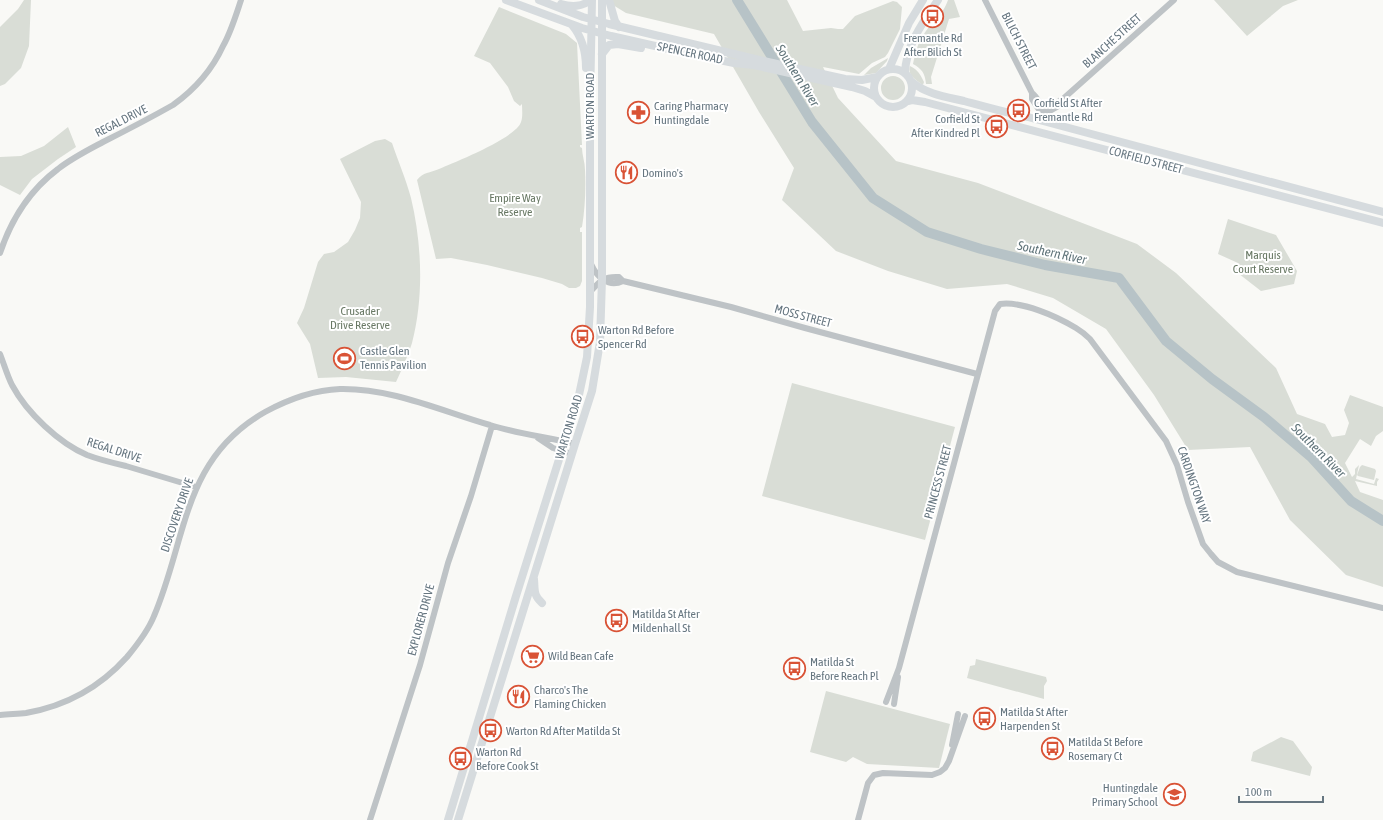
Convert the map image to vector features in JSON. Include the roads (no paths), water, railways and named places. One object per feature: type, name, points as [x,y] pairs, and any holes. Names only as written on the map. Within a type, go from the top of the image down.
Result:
[{"type":"main road","name":"SPENCER ROAD","points":[[506,0],[602,33],[734,63],[754,62]]},
{"type":"main road","name":"SPENCER ROAD","points":[[540,0],[591,19],[754,62],[804,73],[865,91],[876,97]]},
{"type":"main road","points":[[540,0],[577,6],[591,0]]},
{"type":"main road","name":"WARTON ROAD","points":[[448,820],[573,415],[584,372],[589,340],[591,291],[591,0]]},
{"type":"main road","name":"WARTON ROAD","points":[[458,820],[592,390],[596,372],[600,342],[602,279],[602,0]]},
{"type":"main road","points":[[609,0],[615,22],[619,27]]},
{"type":"main road","points":[[889,69],[909,22],[923,0]]},
{"type":"main road","points":[[905,73],[906,60],[912,42],[919,28],[938,0]]},
{"type":"main road","points":[[570,23],[577,32],[583,49],[586,62],[587,86],[590,104]]},
{"type":"main road","points":[[601,55],[609,45],[618,44],[683,56],[695,55]]},
{"type":"main road","points":[[889,69],[900,70],[905,73],[912,82],[913,89],[908,101],[902,106],[894,108],[887,107],[880,103],[876,97],[874,87],[877,77],[889,69]]},
{"type":"main road","name":"SPENCER ROAD","points":[[804,73],[854,80],[877,77]]},
{"type":"main road","name":"CORFIELD STREET","points":[[912,82],[920,88],[930,92],[1383,212]]},
{"type":"main road","name":"CORFIELD STREET","points":[[908,101],[912,100],[925,102],[1383,223]]},
{"type":"main road","points":[[590,203],[594,198],[597,168],[602,163]]},
{"type":"main road","points":[[591,245],[597,241],[602,218]]},
{"type":"main road","points":[[534,575],[535,595],[542,603]]},
{"type":"main road","points":[[494,670],[503,673]]},
{"type":"main road","points":[[482,708],[492,710]]},
{"type":"street","name":"REGAL DRIVE","points":[[0,253],[8,232],[18,214],[47,178],[77,156],[173,105],[197,84],[223,47],[241,0]]},
{"type":"street","name":"BILICH STREET","points":[[985,0],[1032,93]]},
{"type":"street","name":"BLANCHE STREET","points":[[1032,93],[1032,99],[1037,107],[1044,112],[1052,111],[1062,102],[1064,98],[1174,0]]},
{"type":"street","points":[[591,264],[594,271],[602,279],[591,291]]},
{"type":"street","name":"MOSS STREET","points":[[602,279],[609,284],[623,282],[731,307],[977,374]]},
{"type":"street","name":"CARDINGTON WAY","points":[[1000,304],[1010,303],[1044,312],[1076,328],[1090,339],[1166,441],[1177,465],[1203,544],[1218,562],[1237,572],[1383,608]]},
{"type":"street","name":"PRINCESS STREET","points":[[886,702],[899,668],[977,374],[995,311],[1000,304]]},
{"type":"street","name":"REGAL DRIVE","points":[[0,354],[13,386],[24,401],[44,426],[66,443],[99,460],[196,488]]},
{"type":"street","name":"DISCOVERY DRIVE","points":[[0,715],[27,713],[72,699],[96,685],[115,670],[137,645],[153,618],[164,589],[196,488],[212,459],[230,438],[248,423],[281,403],[312,394],[338,389],[368,390],[409,399],[492,426],[575,444]]},
{"type":"street","name":"EXPLORER DRIVE","points":[[370,820],[420,665],[448,563],[471,496],[492,426]]},
{"type":"street","name":"DISCOVERY DRIVE","points":[[534,436],[553,448],[572,454]]},
{"type":"street","name":"PRINCESS STREET","points":[[894,704],[899,668]]},
{"type":"street","points":[[858,820],[868,783],[874,775],[882,773],[932,775],[945,768],[949,761],[952,749],[958,714]]},
{"type":"street","points":[[952,749],[965,716]]},
{"type":"waterway","name":"Southern River","points":[[737,0],[812,122],[873,198],[927,232],[981,249],[1045,265],[1119,278],[1166,341],[1212,379],[1264,417],[1311,457],[1351,501],[1383,521]]},
{"type":"place","name":"Fremantle Rd After Bilich St","points":[[933,17]]},
{"type":"place","name":"Corfield St After Fremantle Rd","points":[[1018,110]]},
{"type":"place","name":"Caring Pharmacy Huntingdale","points":[[639,113]]},
{"type":"place","name":"Corfield St After Kindred Pl","points":[[996,126]]},
{"type":"place","name":"Domino's","points":[[626,173]]},
{"type":"place","name":"Warton Rd Before Spencer Rd","points":[[583,337]]},
{"type":"place","name":"Castle Glen Tennis Pavilion","points":[[344,358]]},
{"type":"place","name":"Matilda St After Mildenhall St","points":[[616,621]]},
{"type":"place","name":"Wild Bean Cafe","points":[[533,656]]},
{"type":"place","name":"Matilda St Before Reach Pl","points":[[794,669]]},
{"type":"place","name":"Charco's The Flaming Chicken","points":[[518,697]]},
{"type":"place","name":"Matilda St After Harpenden St","points":[[985,719]]},
{"type":"place","name":"Warton Rd After Matilda St","points":[[490,731]]},
{"type":"place","name":"Matilda St Before Rosemary Ct","points":[[1053,749]]},
{"type":"place","name":"Warton Rd Before Cook St","points":[[461,759]]},
{"type":"place","name":"Huntingdale Primary School","points":[[1174,795]]},
{"type":"park label","name":"Empire Way Reserve","points":[[515,205]]},
{"type":"park label","name":"Marquis Court Reserve","points":[[1263,262]]},
{"type":"park label","name":"Crusader Drive Reserve","points":[[360,318]]}]
